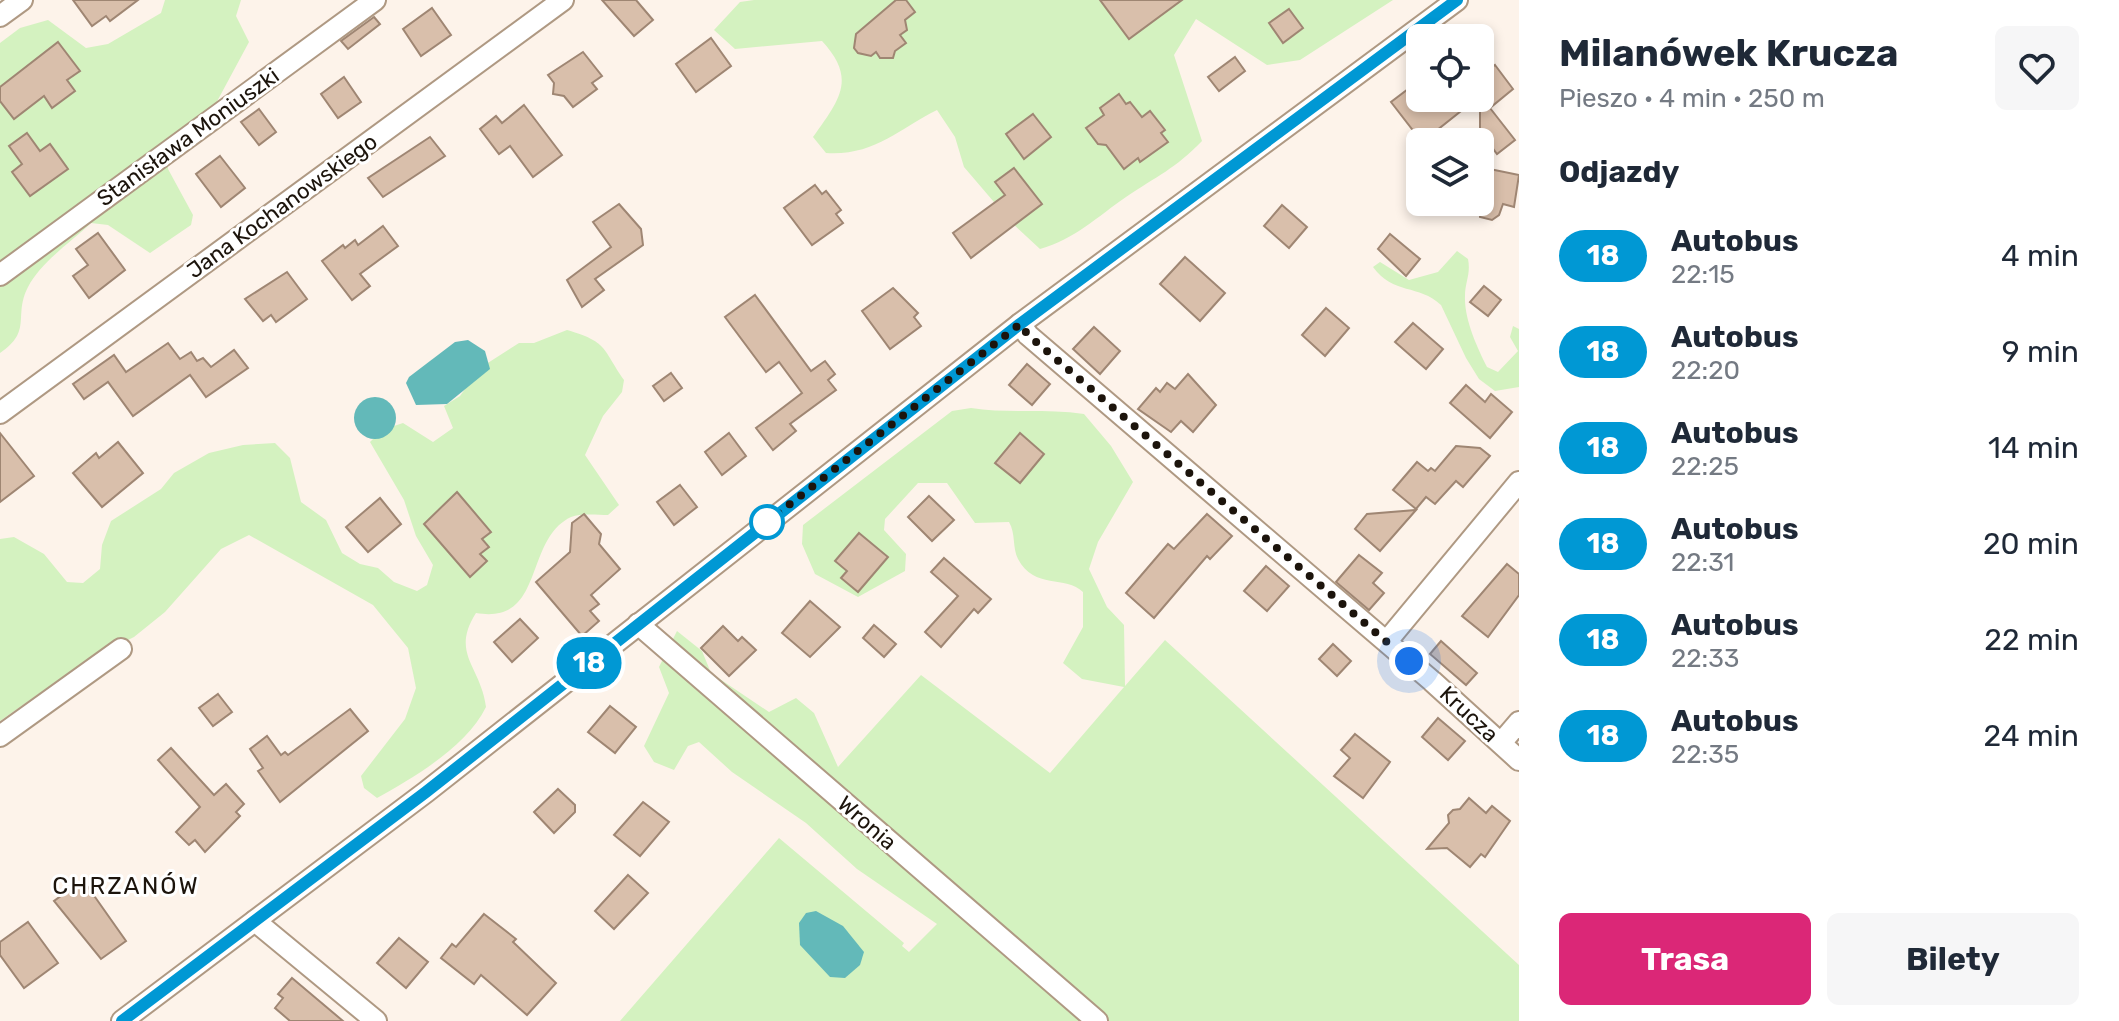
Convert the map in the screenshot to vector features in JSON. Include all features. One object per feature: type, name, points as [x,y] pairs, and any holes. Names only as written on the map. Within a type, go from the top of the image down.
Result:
[{"type":"street","points":[[0,16],[22,0]]},
{"type":"street","name":"Stanisława Moniuszki","points":[[0,275],[375,0]]},
{"type":"street","name":"Jana Kochanowskiego","points":[[0,413],[563,0]]},
{"type":"street","points":[[122,1021],[426,792],[1020,324],[1457,0]]},
{"type":"street","name":"Krucza","points":[[1020,324],[1028,335],[1387,641],[1519,760]]},
{"type":"street","points":[[1387,641],[1519,482]]},
{"type":"street","name":"Wronia","points":[[638,624],[1097,1021]]},
{"type":"street","points":[[0,736],[121,649]]},
{"type":"street","points":[[1501,743],[1519,722]]},
{"type":"street","points":[[255,921],[376,1021]]},
{"type":"green space","points":[[165,0],[241,0],[236,16],[249,42],[214,107],[167,138],[168,169],[193,215],[191,225],[150,253],[108,225],[91,223],[48,261],[34,278],[24,297],[16,337],[0,353],[0,43],[20,28],[48,20],[86,48],[108,44],[161,13]]},
{"type":"green space","points":[[1393,0],[1300,60],[1267,65],[1196,19],[1174,55],[1202,141],[1174,165],[1085,227],[1040,249],[1011,222],[964,167],[955,137],[937,110],[872,146],[843,153],[826,153],[813,137],[837,100],[842,78],[833,54],[822,41],[735,49],[714,30],[740,2]]},
{"type":"green space","points":[[1457,251],[1468,259],[1467,314],[1475,342],[1487,367],[1498,372],[1518,351],[1510,337],[1513,326],[1519,329],[1519,387],[1495,391],[1479,379],[1441,305],[1424,294],[1389,282],[1373,267],[1380,262],[1409,280],[1438,272]]},
{"type":"green space","points":[[567,330],[590,338],[603,348],[624,380],[622,392],[603,416],[585,455],[619,505],[608,515],[571,517],[556,528],[546,543],[524,594],[514,606],[498,613],[476,613],[469,627],[466,650],[486,707],[466,735],[439,759],[377,798],[364,788],[361,776],[405,719],[416,688],[408,648],[373,605],[249,535],[221,549],[165,612],[134,637],[84,662],[0,721],[0,539],[14,537],[44,554],[67,582],[83,583],[100,569],[102,545],[111,521],[161,489],[174,473],[209,453],[243,445],[275,443],[290,458],[301,502],[326,520],[342,553],[360,564],[378,568],[394,582],[417,591],[427,585],[433,565],[416,536],[404,500],[370,442],[382,430],[403,423],[433,442],[453,428],[444,406],[460,396],[480,368],[519,343],[534,343]]},
{"type":"green space","points":[[971,408],[1084,414],[1111,446],[1133,482],[1098,542],[1089,569],[1107,607],[1124,625],[1125,686],[1165,640],[1519,965],[1519,1021],[620,1021],[779,838],[904,943],[902,946],[909,952],[937,924],[857,869],[806,823],[732,772],[699,742],[688,746],[674,770],[654,762],[644,746],[669,693],[659,667],[677,631],[702,651],[711,673],[769,712],[796,698],[814,713],[838,767],[921,675],[1050,773],[1124,687],[1082,679],[1063,663],[1083,627],[1083,592],[1068,584],[1041,579],[1025,569],[1016,554],[1009,522],[975,523],[947,483],[918,483],[885,519],[884,530],[906,554],[905,571],[858,597],[815,574],[802,544],[803,525],[952,411]]},
{"type":"water","points":[[468,340],[485,351],[490,369],[447,404],[416,405],[406,383],[409,377],[455,342]]},
{"type":"water","points":[[375,397],[390,403],[396,418],[390,433],[375,439],[360,433],[354,418],[360,403]]},
{"type":"water","points":[[816,911],[843,926],[864,952],[860,965],[845,978],[830,977],[800,945],[799,923],[806,913]]},
{"type":"building","points":[[73,0],[138,0],[110,21],[106,16],[92,26]]},
{"type":"building","points":[[602,0],[636,0],[653,20],[634,36]]},
{"type":"building","points":[[896,0],[906,0],[915,12],[905,20],[907,30],[900,35],[906,43],[895,51],[893,58],[880,58],[876,52],[871,56],[858,53],[854,48],[856,34]]},
{"type":"building","points":[[1100,0],[1182,0],[1129,39]]},
{"type":"building","points":[[432,8],[451,35],[421,56],[403,29]]},
{"type":"building","points":[[1289,9],[1303,28],[1283,43],[1269,23]]},
{"type":"building","points":[[374,17],[380,24],[348,49],[341,41]]},
{"type":"building","points":[[711,38],[731,66],[696,92],[676,64]]},
{"type":"building","points":[[58,42],[80,71],[67,80],[75,91],[52,108],[44,96],[14,119],[0,101],[0,87]]},
{"type":"building","points":[[583,52],[602,76],[592,83],[597,89],[573,107],[564,96],[553,94],[554,83],[548,75]]},
{"type":"building","points":[[1235,57],[1245,71],[1219,91],[1208,77]]},
{"type":"building","points":[[1494,66],[1513,89],[1494,105]]},
{"type":"building","points":[[344,77],[361,102],[338,118],[321,94]]},
{"type":"building","points":[[1406,91],[1406,112],[1460,112],[1440,128],[1411,128],[1391,102]]},
{"type":"building","points":[[1119,94],[1142,117],[1150,111],[1165,130],[1161,133],[1168,142],[1140,162],[1138,158],[1124,169],[1106,145],[1098,144],[1086,128],[1104,115],[1100,108]]},
{"type":"building","points":[[524,105],[562,155],[533,177],[510,146],[499,154],[480,129],[496,116],[502,123]]},
{"type":"building","points":[[259,109],[276,132],[259,145],[241,122]]},
{"type":"building","points":[[1480,112],[1493,112],[1515,140],[1497,154],[1494,150],[1494,128],[1480,128]]},
{"type":"building","points":[[1033,114],[1051,137],[1024,159],[1006,134]]},
{"type":"building","points":[[27,133],[40,151],[50,144],[68,169],[30,196],[12,172],[22,164],[9,146]]},
{"type":"building","points":[[430,137],[445,156],[383,197],[368,178]]},
{"type":"building","points":[[220,156],[245,188],[221,207],[196,174]]},
{"type":"building","points":[[1014,168],[1042,204],[971,258],[953,233],[1005,195],[995,182]]},
{"type":"building","points":[[1494,170],[1519,175],[1514,207],[1503,204],[1499,215],[1492,220],[1480,217],[1494,216]]},
{"type":"building","points":[[815,185],[822,194],[826,191],[841,210],[836,214],[843,223],[812,245],[784,208]]},
{"type":"building","points":[[619,204],[641,229],[643,245],[595,279],[604,290],[582,307],[567,280],[611,247],[593,222]]},
{"type":"building","points":[[1282,205],[1307,227],[1289,248],[1264,226]]},
{"type":"building","points":[[383,226],[398,246],[360,274],[370,286],[352,300],[322,261],[343,245],[345,248],[355,240],[358,245]]},
{"type":"building","points":[[98,233],[125,270],[89,298],[73,276],[88,265],[76,249]]},
{"type":"building","points":[[1390,234],[1420,259],[1406,276],[1378,249]]},
{"type":"building","points":[[1185,257],[1225,293],[1200,321],[1160,284]]},
{"type":"building","points":[[287,272],[307,299],[276,322],[271,315],[263,321],[245,299]]},
{"type":"building","points":[[1484,286],[1501,300],[1488,316],[1470,302]]},
{"type":"building","points":[[893,288],[918,313],[914,317],[921,326],[890,349],[862,311]]},
{"type":"building","points":[[755,295],[811,371],[825,361],[835,374],[828,380],[836,390],[790,424],[796,431],[773,450],[756,428],[802,393],[779,362],[766,372],[725,317]]},
{"type":"building","points":[[1326,308],[1349,328],[1325,356],[1302,335]]},
{"type":"building","points":[[1413,323],[1443,349],[1426,369],[1395,342]]},
{"type":"building","points":[[1094,327],[1120,351],[1100,374],[1073,349]]},
{"type":"building","points":[[168,343],[180,359],[191,352],[197,361],[203,358],[211,367],[234,350],[248,368],[206,397],[190,375],[133,416],[108,382],[84,399],[73,384],[114,355],[126,372]]},
{"type":"building","points":[[1027,364],[1050,384],[1032,405],[1009,385]]},
{"type":"building","points":[[671,373],[682,388],[664,401],[653,386]]},
{"type":"building","points":[[1188,374],[1216,405],[1193,432],[1181,421],[1171,432],[1138,409],[1156,388],[1160,392],[1167,383],[1175,389]]},
{"type":"building","points":[[1466,385],[1485,402],[1491,394],[1512,412],[1490,438],[1450,403]]},
{"type":"building","points":[[0,433],[34,476],[0,502]]},
{"type":"building","points":[[729,433],[746,456],[722,475],[705,452]]},
{"type":"building","points":[[1020,433],[1044,454],[1020,483],[995,463]]},
{"type":"building","points":[[118,442],[143,473],[102,507],[73,473],[96,453],[99,458]]},
{"type":"building","points":[[1456,446],[1480,448],[1490,456],[1463,487],[1456,481],[1435,504],[1426,497],[1416,509],[1393,490],[1417,462],[1428,471],[1431,468],[1435,471]]},
{"type":"building","points":[[680,485],[697,507],[674,525],[657,502]]},
{"type":"building","points":[[457,492],[491,532],[482,539],[489,547],[480,554],[487,561],[470,577],[424,524]]},
{"type":"building","points":[[929,496],[954,520],[932,541],[908,517]]},
{"type":"building","points":[[380,498],[401,524],[368,552],[346,527]]},
{"type":"building","points":[[1416,510],[1380,551],[1355,529],[1367,514]]},
{"type":"building","points":[[584,514],[601,534],[599,544],[620,569],[591,595],[599,604],[590,611],[599,621],[582,636],[536,582],[570,552],[572,523]]},
{"type":"building","points":[[1207,514],[1232,536],[1210,559],[1207,556],[1154,618],[1126,593],[1168,544],[1174,549]]},
{"type":"building","points":[[859,533],[888,557],[858,592],[841,578],[847,571],[835,561]]},
{"type":"building","points":[[1359,555],[1382,573],[1373,583],[1384,593],[1369,610],[1336,582]]},
{"type":"building","points":[[944,558],[991,599],[978,613],[974,609],[941,647],[925,632],[958,596],[931,572]]},
{"type":"building","points":[[1507,564],[1519,574],[1519,595],[1488,637],[1462,616]]},
{"type":"building","points":[[1266,566],[1289,586],[1267,611],[1244,591]]},
{"type":"building","points":[[810,601],[840,627],[810,657],[782,633]]},
{"type":"building","points":[[520,619],[538,638],[512,662],[494,642]]},
{"type":"building","points":[[874,625],[896,644],[884,657],[863,638]]},
{"type":"building","points":[[723,626],[738,641],[742,637],[756,650],[729,676],[701,648]]},
{"type":"building","points":[[1441,641],[1477,673],[1466,685],[1430,654]]},
{"type":"building","points":[[1333,644],[1351,661],[1337,676],[1319,659]]},
{"type":"building","points":[[218,694],[232,712],[213,726],[199,708]]},
{"type":"building","points":[[610,706],[636,727],[615,753],[588,732]]},
{"type":"building","points":[[350,709],[368,731],[280,802],[258,771],[263,768],[250,749],[267,736],[281,755],[285,752],[288,755]]},
{"type":"building","points":[[1438,718],[1465,741],[1448,760],[1422,737]]},
{"type":"building","points":[[1355,734],[1390,762],[1363,798],[1334,776],[1350,758],[1341,750]]},
{"type":"building","points":[[171,748],[214,795],[226,784],[244,804],[236,812],[240,816],[205,852],[195,840],[189,845],[176,832],[200,807],[158,760]]},
{"type":"building","points":[[558,789],[575,805],[575,812],[554,833],[534,812]]},
{"type":"building","points":[[1469,798],[1486,813],[1492,806],[1510,821],[1485,857],[1481,854],[1470,867],[1447,848],[1427,849],[1449,823],[1448,815],[1460,809]]},
{"type":"building","points":[[643,802],[669,822],[640,856],[614,835]]},
{"type":"building","points":[[628,875],[648,893],[614,929],[595,911]]},
{"type":"building","points":[[83,880],[126,941],[101,959],[54,901]]},
{"type":"building","points":[[484,914],[516,939],[513,942],[556,983],[527,1015],[481,975],[474,984],[441,958],[452,944],[456,947]]},
{"type":"building","points":[[28,922],[58,963],[24,988],[0,955],[0,942]]},
{"type":"building","points":[[399,938],[428,962],[406,988],[377,963]]},
{"type":"building","points":[[292,978],[343,1021],[290,1021],[275,1008],[283,998],[278,994]]},
{"type":"bus line","name":"18","points":[[122,1021],[426,792],[1020,324],[1457,0]]},
{"type":"district","name":"CHRZANÓW","points":[[126,886]]},
{"type":"route","points":[[767,522],[1020,324],[1028,335],[1409,661]]}]
